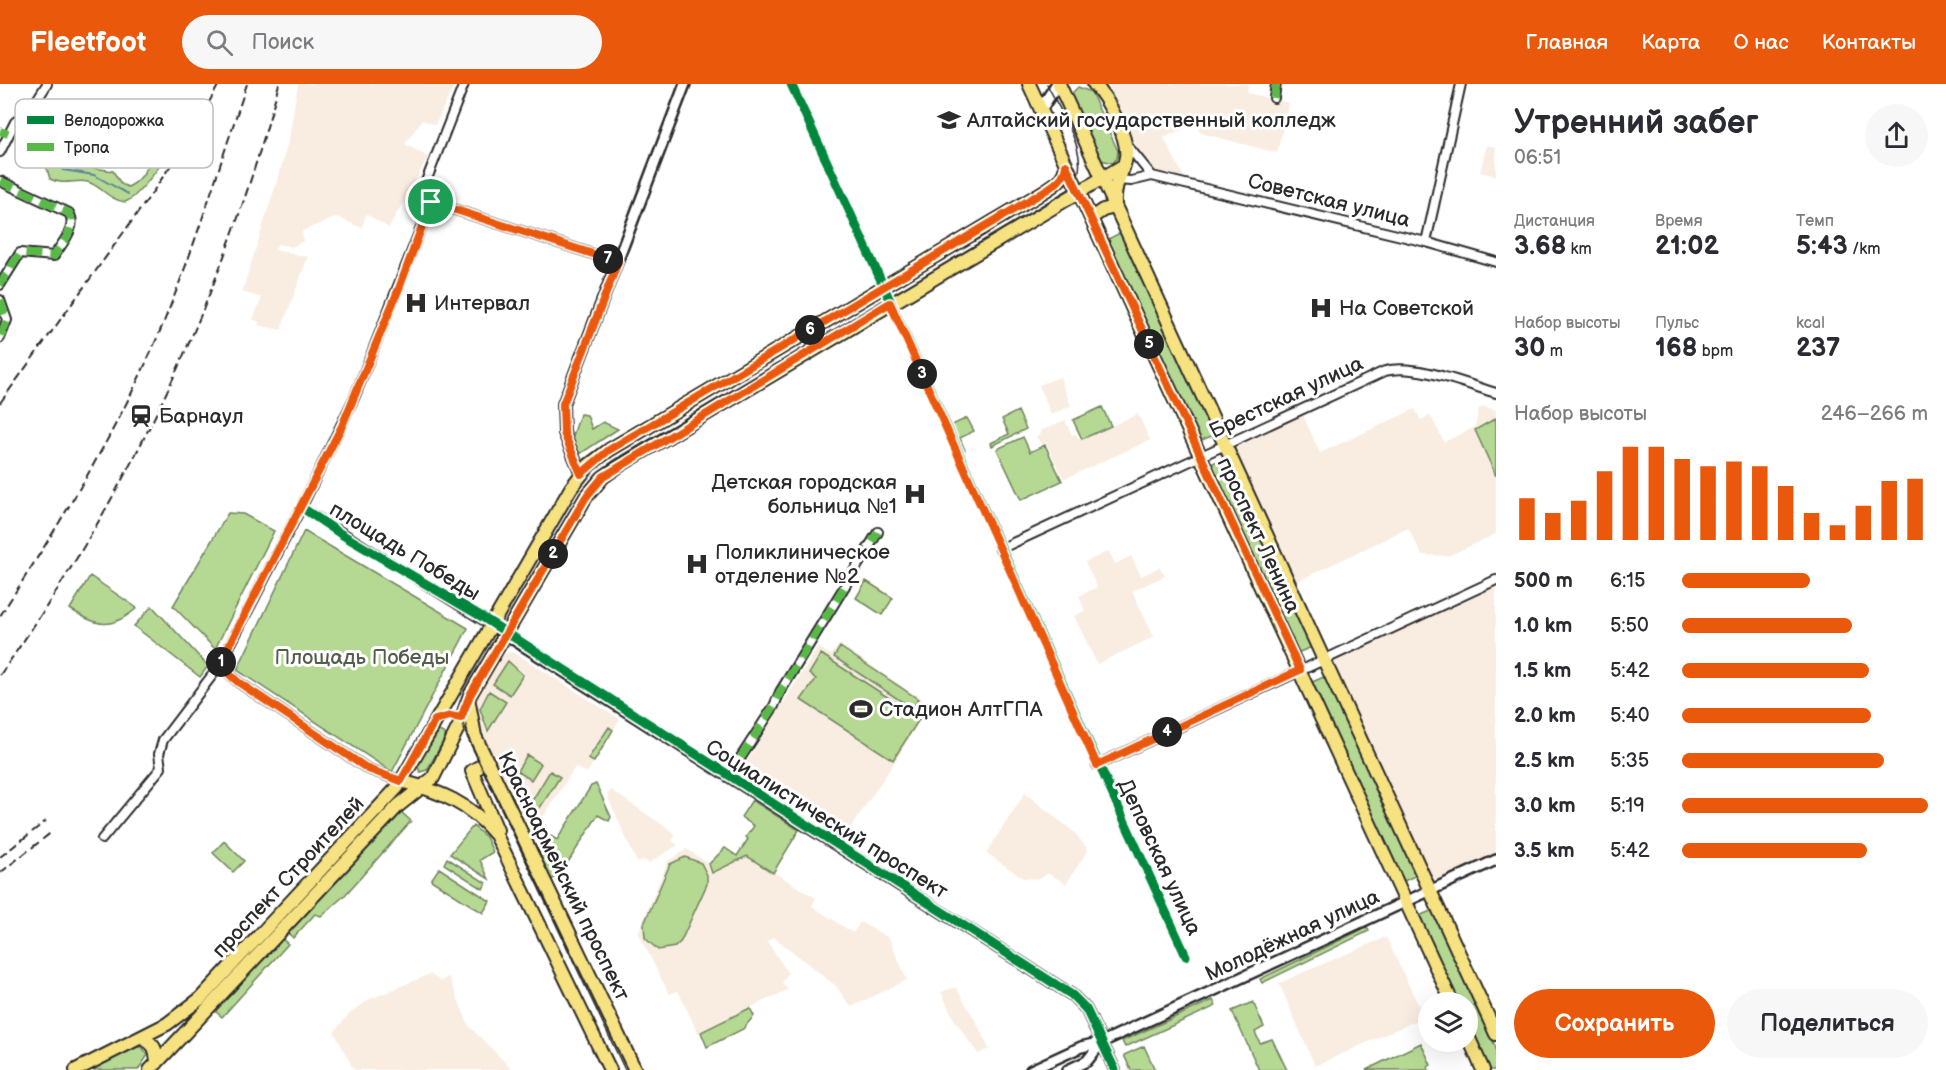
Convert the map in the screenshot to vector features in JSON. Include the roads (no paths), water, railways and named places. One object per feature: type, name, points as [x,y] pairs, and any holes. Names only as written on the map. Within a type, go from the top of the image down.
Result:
[{"type":"main road","name":"проспект Ленина","points":[[1029,84],[1447,992]]},
{"type":"main road","name":"проспект Ленина","points":[[1058,84],[1496,1034]]},
{"type":"main road","points":[[1041,110],[1058,84]]},
{"type":"main road","points":[[1100,87],[1126,144]]},
{"type":"main road","name":"проспект Ленина","points":[[1115,207],[1116,180],[1125,161],[1126,144]]},
{"type":"main road","name":"проспект Строителей","points":[[76,1070],[142,1038],[183,1014],[200,999],[389,798],[581,474],[609,450],[1058,182],[1066,172],[1066,165]]},
{"type":"main road","name":"проспект Строителей","points":[[153,1066],[398,806],[433,778],[470,695],[594,487],[613,470],[709,411],[1121,167]]},
{"type":"main road","points":[[1091,218],[1103,210],[1115,207]]},
{"type":"main road","points":[[700,396],[709,411]]},
{"type":"main road","name":"Красноармейский проспект","points":[[470,695],[469,714],[475,736],[635,1070]]},
{"type":"main road","points":[[435,720],[450,716],[461,718],[475,736]]},
{"type":"main road","points":[[488,762],[473,769],[473,776],[507,854]]},
{"type":"main road","name":"Красноармейский проспект","points":[[401,781],[423,787],[458,802],[484,821],[507,854],[610,1070]]},
{"type":"main road","points":[[142,1038],[151,1042],[155,1048],[153,1066]]},
{"type":"main road","points":[[1476,1052],[1484,1070]]},
{"type":"street","points":[[38,99],[47,84]]},
{"type":"street","points":[[464,84],[425,184],[424,192],[431,202],[618,262]]},
{"type":"street","points":[[581,474],[564,433],[563,404],[686,84]]},
{"type":"street","name":"Деповская улица","points":[[790,84],[1097,765],[1186,956]]},
{"type":"street","points":[[1274,98],[1276,84]]},
{"type":"street","points":[[1426,242],[1461,84]]},
{"type":"street","points":[[0,152],[4,132]]},
{"type":"street","points":[[1102,178],[1131,181],[1152,176],[1126,144]]},
{"type":"street","name":"Советская улица","points":[[1152,176],[1426,242],[1496,262]]},
{"type":"street","points":[[0,181],[69,213],[73,219],[73,226],[54,256],[20,253],[0,285]]},
{"type":"street","points":[[301,507],[355,396],[431,202]]},
{"type":"street","points":[[0,300],[7,320],[0,338]]},
{"type":"street","name":"Брестская улица","points":[[1000,549],[1390,369],[1420,372],[1496,393]]},
{"type":"street","name":"площадь Победы","points":[[102,839],[161,768],[159,754],[163,740],[219,665],[301,507],[491,625]]},
{"type":"street","points":[[728,777],[774,706],[780,692],[878,532]]},
{"type":"street","points":[[1097,765],[1496,580]]},
{"type":"street","name":"Социалистический проспект","points":[[491,625],[1072,995],[1086,1010],[1114,1070]]},
{"type":"street","points":[[219,665],[238,682],[368,769],[401,781]]},
{"type":"street","name":"Молодёжная улица","points":[[1031,1070],[1081,1047],[1102,1042],[1496,860]]},
{"type":"street","name":"Молодёжная улица","points":[[1068,1070],[1087,1061],[1102,1042]]},
{"type":"waterway","points":[[61,168],[94,175],[128,194]]},
{"type":"tram line","points":[[625,1070],[464,730],[461,709],[464,692],[580,494],[603,469],[1071,188],[1078,177],[1080,164],[1078,151],[1067,122],[1047,84]]},
{"type":"railway","points":[[211,99],[219,84]]},
{"type":"railway","points":[[0,616],[84,480],[141,374],[182,275],[247,84]]},
{"type":"railway","points":[[0,675],[91,535],[166,392],[199,319],[229,243],[279,84]]},
{"type":"railway","points":[[0,403],[169,168]]},
{"type":"railway","points":[[0,857],[46,821]]},
{"type":"railway","points":[[0,873],[53,831]]},
{"type":"place","name":"Алтайский государственный колледж","points":[[949,120]]},
{"type":"place","name":"Интервал","points":[[416,303]]},
{"type":"place","name":"На Советской","points":[[1321,308]]},
{"type":"place","name":"Барнаул","points":[[141,416]]},
{"type":"place","name":"Детская городская больница №1","points":[[915,494]]},
{"type":"place","name":"Поликлиническое отделение №2","points":[[697,564]]},
{"type":"place","name":"Стадион АлтГПА","points":[[861,709]]},
{"type":"park label","name":"Площадь Победы","points":[[362,657]]}]
